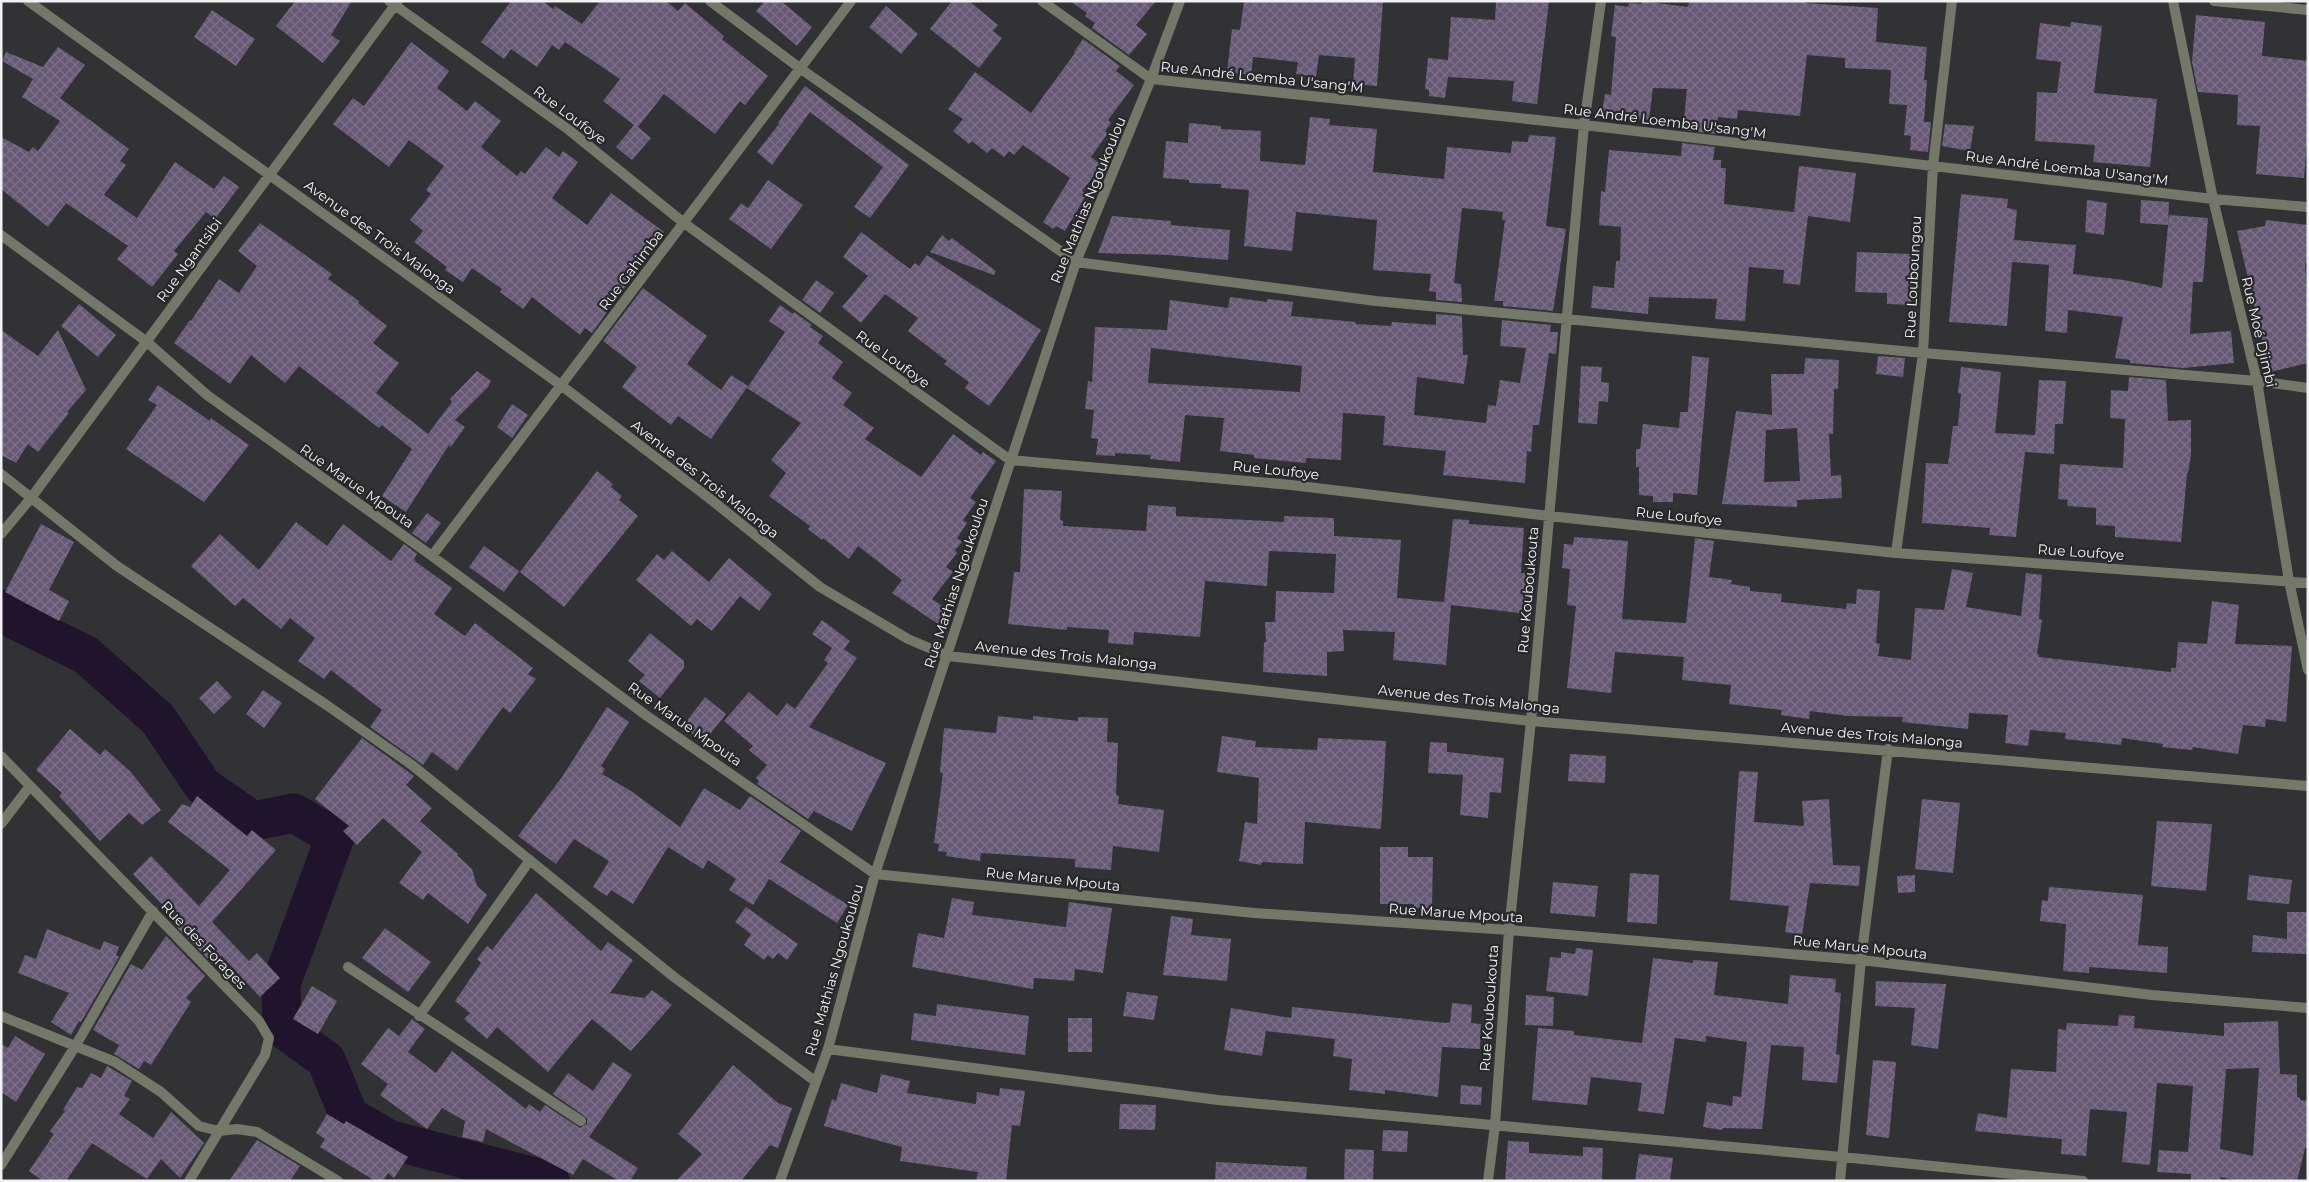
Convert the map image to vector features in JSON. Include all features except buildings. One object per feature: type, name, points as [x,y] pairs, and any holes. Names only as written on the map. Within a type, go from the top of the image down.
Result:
[{"type":"street","name":"Avenue des Trois Malonga","points":[[28,1],[562,386],[709,498],[820,586],[908,639],[948,656],[1531,721],[2308,786]]},
{"type":"street","points":[[710,1],[801,69],[1076,262],[1376,301],[2308,388]]},
{"type":"street","name":"Rue Gahimba","points":[[432,556],[851,1]]},
{"type":"street","name":"Rue André Loemba U'sang'M","points":[[1042,1],[1151,79],[1584,125],[2213,199],[2308,207]]},
{"type":"street","name":"Rue Mathias Ngoukoulou","points":[[780,1181],[828,1049],[875,874],[1076,262],[1151,79],[1180,1]]},
{"type":"street","name":"Rue Kouboukouta","points":[[1488,1181],[1494,1125],[1508,930],[1531,721],[1584,125],[1601,1]]},
{"type":"street","name":"Rue Louboungou","points":[[1896,552],[1923,353],[1933,166],[1952,1]]},
{"type":"street","name":"Rue Moé Djimbi","points":[[2173,1],[2213,199],[2257,382],[2290,581],[2308,670]]},
{"type":"street","points":[[2214,1],[2308,10]]},
{"type":"street","name":"Rue Ngantsibi","points":[[1,534],[31,498],[147,342],[394,3]]},
{"type":"street","name":"Rue Loufoye","points":[[394,3],[569,130],[684,223],[1010,460],[1291,485],[1548,516],[1896,552],[2308,583]]},
{"type":"street","name":"Rue Marue Mpouta","points":[[1,235],[147,342],[207,396],[432,556],[647,716],[875,874],[1254,913],[1508,930],[1861,960],[2152,995],[2308,1008]]},
{"type":"street","points":[[1,474],[117,566],[328,706],[412,765],[674,977],[815,1081]]},
{"type":"street","points":[[1840,1181],[1861,960],[1888,750]]},
{"type":"street","name":"Rue des Forages","points":[[1,756],[259,1021],[268,1038],[265,1055],[188,1181]]},
{"type":"street","points":[[1,824],[30,786]]},
{"type":"street","points":[[419,1016],[530,860]]},
{"type":"street","points":[[1,1165],[76,1045],[153,911]]},
{"type":"street","points":[[348,967],[419,1016],[581,1121]]},
{"type":"street","points":[[1,1016],[115,1062],[161,1092],[199,1126],[219,1131],[237,1129],[257,1132],[338,1181]]},
{"type":"street","points":[[828,1049],[1218,1100],[1842,1156],[2082,1181]]},
{"type":"waterway","points":[[1,609],[9,617],[86,655],[158,719],[203,786],[253,821],[294,813],[335,837],[281,984],[282,1028],[326,1060],[349,1116],[390,1140],[550,1181]]}]
